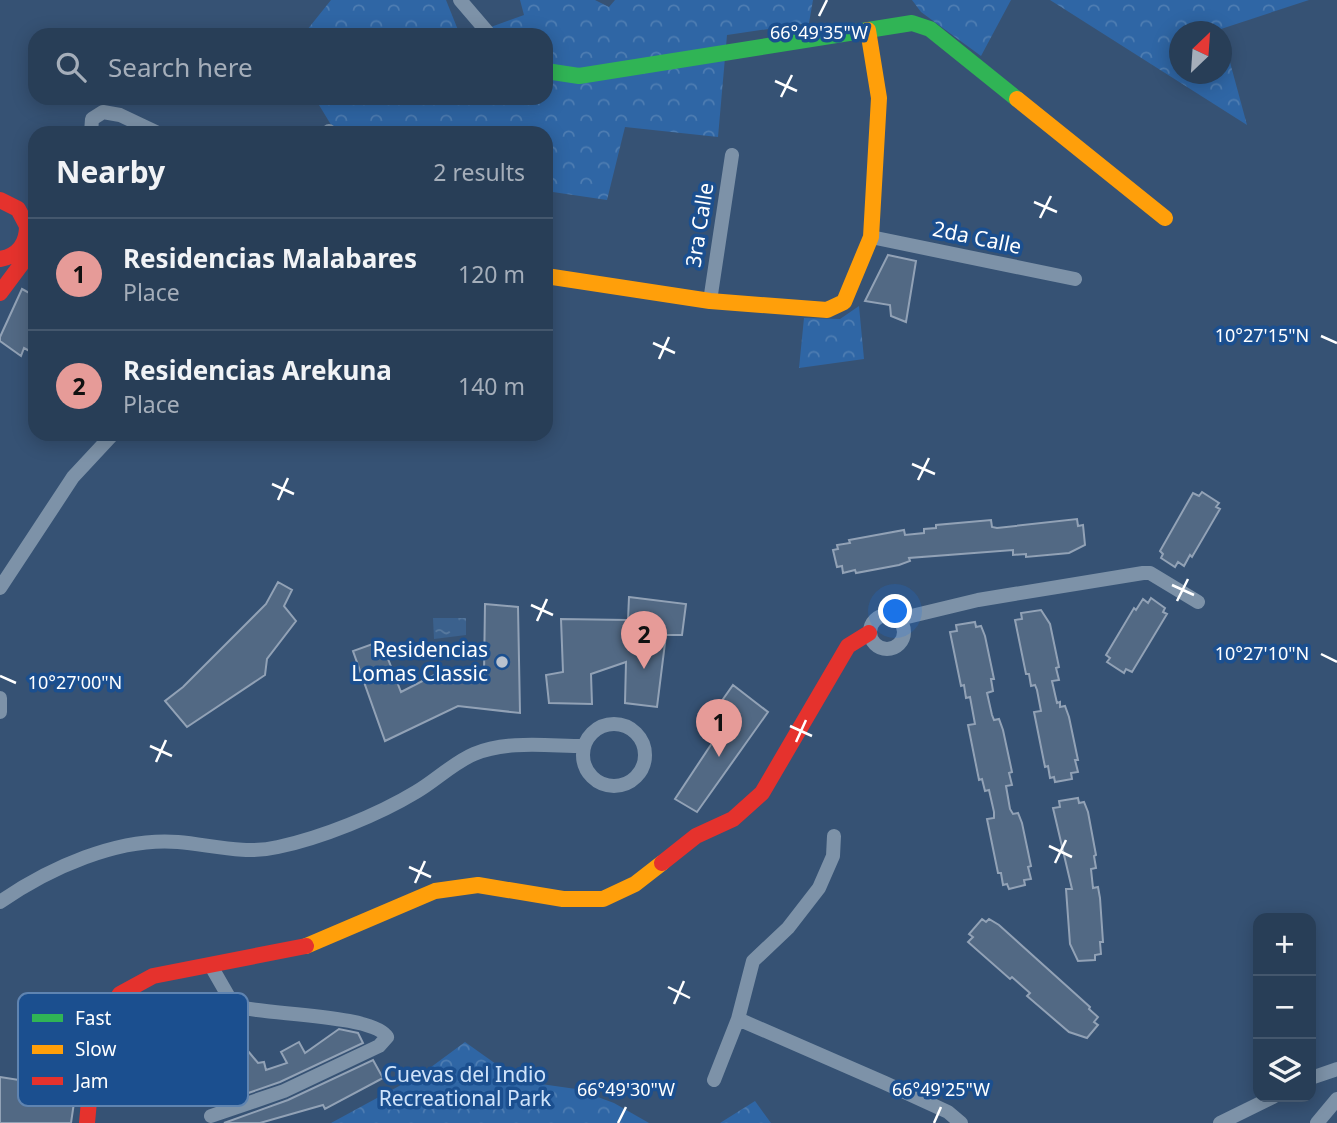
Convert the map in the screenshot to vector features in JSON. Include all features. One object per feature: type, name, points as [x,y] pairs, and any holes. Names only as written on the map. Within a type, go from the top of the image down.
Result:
[{"type":"street","points":[[460,0],[484,28]]},
{"type":"street","points":[[553,72],[579,76],[912,23],[930,29],[1166,218]]},
{"type":"street","points":[[553,277],[710,301],[827,310],[836,308],[849,294],[871,237],[879,98],[868,30]]},
{"type":"street","points":[[92,126],[92,119],[103,112],[120,114],[143,126]]},
{"type":"street","name":"3ra Calle","points":[[710,301],[732,155]]},
{"type":"street","points":[[0,188],[21,198],[28,206]]},
{"type":"street","points":[[0,200],[19,209],[25,220],[27,233],[15,255],[0,258]]},
{"type":"street","name":"2da Calle","points":[[871,237],[1075,279]]},
{"type":"street","points":[[0,293],[28,254]]},
{"type":"street","points":[[0,588],[73,477],[106,441]]},
{"type":"street","points":[[899,619],[978,600],[1001,599],[1143,573],[1150,573],[1198,602]]},
{"type":"street","points":[[881,615],[892,615],[899,619],[905,632],[896,646],[879,647],[870,633],[872,622],[881,615]]},
{"type":"street","points":[[122,993],[153,975],[308,946],[435,891],[478,885],[563,899],[603,899],[635,884],[696,836],[733,819],[762,793],[848,646],[870,633]]},
{"type":"street","points":[[0,698],[0,712]]},
{"type":"street","points":[[617,723],[627,726],[642,740],[646,761],[636,778],[617,786],[607,785],[598,782],[585,766],[584,746],[596,729],[617,723]]},
{"type":"street","points":[[0,902],[76,861],[119,846],[149,841],[245,851],[278,848],[315,836],[400,801],[473,754],[498,747],[584,746]]},
{"type":"street","points":[[714,1080],[737,1019],[753,961],[796,918],[819,888],[833,856],[834,836]]},
{"type":"street","points":[[211,966],[226,993]]},
{"type":"street","points":[[248,1010],[365,1023],[384,1032],[387,1037],[379,1046],[284,1091],[248,1103]]},
{"type":"street","points":[[737,1019],[906,1092],[948,1112],[961,1123]]},
{"type":"street","points":[[1316,1076],[1337,1069]]},
{"type":"street","points":[[1317,1123],[1337,1099]]},
{"type":"street","points":[[1220,1123],[1263,1102]]},
{"type":"street","points":[[211,1116],[240,1106]]},
{"type":"green space","points":[[331,0],[446,0],[457,28],[309,28]]},
{"type":"green space","points":[[520,0],[595,0],[609,7],[615,0],[813,0],[809,23],[727,35],[718,137],[625,127],[607,200],[553,192],[553,126],[332,126],[319,105],[553,105],[553,28],[488,28],[524,15]]},
{"type":"green space","points":[[912,0],[1011,0],[981,56],[921,12]]},
{"type":"green space","points":[[1050,0],[1309,0],[1232,25],[1232,21],[1169,21],[1169,76]]},
{"type":"green space","points":[[1232,70],[1247,125],[1182,84],[1232,84]]},
{"type":"green space","points":[[859,306],[864,359],[799,368],[804,318],[840,319]]},
{"type":"green space","name":"Cuevas del Indio Recreational Park","points":[[465,1042],[520,1081],[576,1089],[614,1103],[649,1123],[331,1123],[423,1073]]},
{"type":"green space","points":[[755,1101],[771,1123],[720,1123]]},
{"type":"water","points":[[433,618],[466,618],[466,635],[434,639]]},
{"type":"building","points":[[888,255],[916,261],[906,322],[891,316],[890,305],[865,301]]},
{"type":"building","points":[[22,289],[28,292],[28,350],[24,348],[21,356],[0,341]]},
{"type":"building","points":[[1202,492],[1219,503],[1216,507],[1220,509],[1192,557],[1190,555],[1184,566],[1178,562],[1175,567],[1161,558],[1163,554],[1160,551],[1193,493],[1199,496]]},
{"type":"building","points":[[1077,519],[1078,526],[1083,525],[1085,545],[1069,553],[1026,557],[1026,554],[1013,555],[1013,550],[909,558],[910,561],[899,565],[843,573],[842,566],[837,567],[833,550],[838,549],[837,545],[850,543],[849,540],[904,530],[905,535],[924,533],[924,529],[936,528],[936,525],[991,520],[992,527],[997,528]]},
{"type":"building","points":[[278,582],[292,590],[284,606],[296,621],[267,659],[265,675],[187,727],[165,701],[183,687],[266,604]]},
{"type":"building","points":[[629,597],[686,604],[682,635],[666,635],[657,707],[625,703],[626,662],[591,674],[592,704],[549,703],[546,675],[563,672],[561,619],[628,620]]},
{"type":"building","points":[[1151,598],[1165,608],[1163,612],[1167,614],[1132,672],[1126,669],[1124,673],[1107,662],[1110,658],[1106,655],[1134,608],[1136,610],[1143,599],[1148,603]]},
{"type":"building","name":"Residencias Lomas Classic","points":[[485,604],[518,607],[520,713],[458,706],[385,741],[353,651],[381,641],[401,692],[438,673],[484,674]]},
{"type":"building","points":[[1041,610],[1050,624],[1059,667],[1056,668],[1059,680],[1052,681],[1057,703],[1060,702],[1060,707],[1065,706],[1078,760],[1075,760],[1078,772],[1071,773],[1072,779],[1055,782],[1054,777],[1050,778],[1048,766],[1045,767],[1034,712],[1041,711],[1037,690],[1035,685],[1031,686],[1029,674],[1026,674],[1015,620],[1022,619],[1021,613]]},
{"type":"building","points":[[975,622],[976,627],[981,626],[985,636],[994,679],[991,679],[993,691],[987,693],[994,720],[999,719],[1003,730],[1012,772],[1009,773],[1012,785],[1006,786],[1010,809],[1013,814],[1018,813],[1022,823],[1031,866],[1028,867],[1031,879],[1024,880],[1025,885],[1009,889],[1007,884],[1003,885],[1001,873],[998,873],[987,819],[994,818],[994,812],[989,790],[985,791],[982,779],[979,780],[968,725],[975,724],[970,697],[966,698],[964,685],[961,686],[950,632],[957,631],[956,625]]},
{"type":"building","points":[[733,685],[768,712],[697,812],[675,799],[730,716],[721,702]]},
{"type":"building","points":[[1078,798],[1079,803],[1084,802],[1088,812],[1096,855],[1096,868],[1091,869],[1093,888],[1098,887],[1100,898],[1103,942],[1100,942],[1101,954],[1095,955],[1095,960],[1078,961],[1070,944],[1066,889],[1072,889],[1053,808],[1060,807],[1059,801]]},
{"type":"building","points":[[982,919],[986,922],[989,919],[999,925],[1090,1007],[1098,1017],[1094,1022],[1098,1025],[1087,1038],[1069,1032],[1027,996],[1030,993],[968,942],[973,937],[969,934]]},
{"type":"building","points":[[339,1029],[358,1033],[363,1043],[280,1082],[248,1093],[248,1051],[258,1063],[264,1062],[266,1070],[287,1063],[281,1052],[299,1042],[305,1053]]},
{"type":"building","points":[[373,1060],[383,1078],[325,1109],[323,1105],[260,1123],[224,1123],[288,1100]]},
{"type":"building","points":[[0,1077],[18,1080],[18,1106],[74,1106],[71,1123],[0,1123]]},
{"type":"traffic: fast","points":[[553,72],[579,76],[912,23],[930,29],[1017,99]]},
{"type":"traffic: slow","points":[[553,277],[710,301],[827,310],[844,302],[871,237],[879,98],[868,30]]},
{"type":"traffic: slow","points":[[1017,99],[1165,218]]},
{"type":"traffic: slow","points":[[306,946],[435,891],[478,885],[563,899],[603,899],[635,884],[662,863]]},
{"type":"traffic: jam","points":[[0,200],[18,209],[27,226],[20,248],[12,255],[0,259]]},
{"type":"traffic: jam","points":[[0,293],[28,255]]},
{"type":"traffic: jam","points":[[662,863],[696,836],[733,819],[762,793],[848,646],[869,633]]},
{"type":"traffic: jam","points":[[122,993],[153,976],[306,946]]},
{"type":"traffic: jam","points":[[87,1123],[89,1106]]},
{"type":"place","name":"Residencias Lomas Classic","points":[[502,662]]},
{"type":"place","name":"Residencias Arekuna","points":[[644,669]]},
{"type":"place","name":"Residencias Malabares","points":[[719,757]]}]
